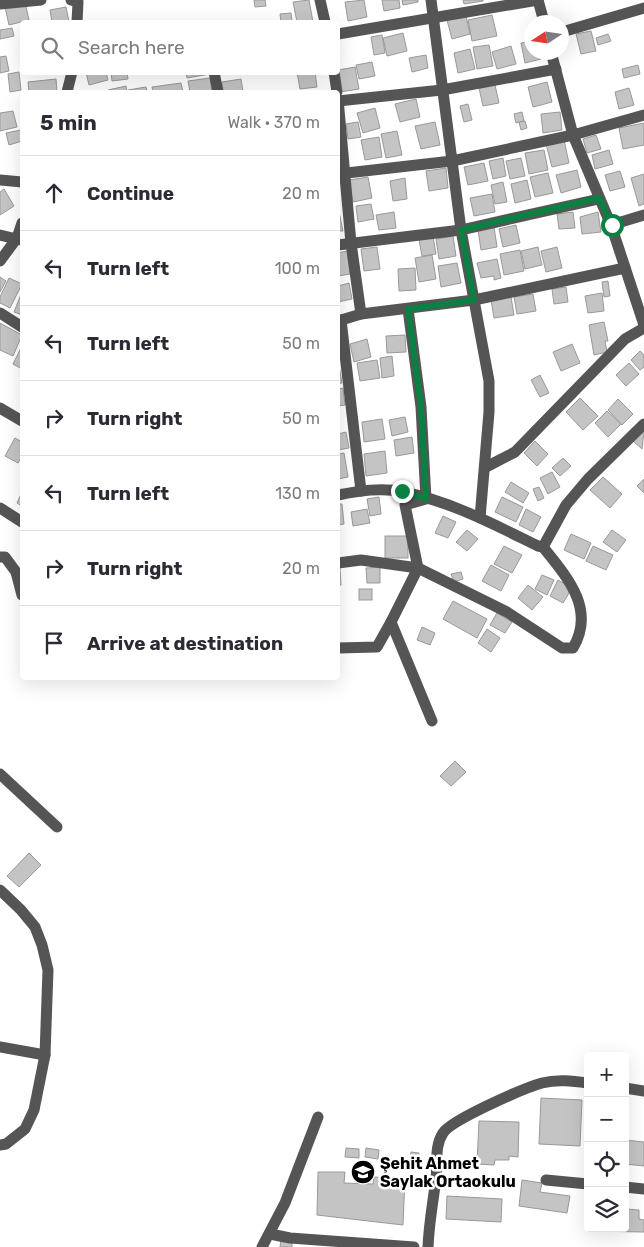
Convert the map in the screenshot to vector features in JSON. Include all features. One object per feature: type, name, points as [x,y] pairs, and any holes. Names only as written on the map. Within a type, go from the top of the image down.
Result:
[{"type":"street","points":[[0,4],[41,0]]},
{"type":"street","points":[[71,0],[78,2],[77,20]]},
{"type":"street","points":[[320,0],[325,20]]},
{"type":"street","points":[[431,0],[461,230],[488,381],[486,467],[480,518]]},
{"type":"street","points":[[340,34],[433,20],[538,0],[542,15]]},
{"type":"street","points":[[569,30],[644,8]]},
{"type":"street","points":[[486,467],[515,452],[625,339],[644,327],[612,225],[573,135],[553,60]]},
{"type":"street","points":[[340,101],[442,90],[556,69]]},
{"type":"street","points":[[68,90],[71,75]]},
{"type":"street","points":[[215,75],[218,90]]},
{"type":"street","points":[[334,75],[336,90]]},
{"type":"street","points":[[341,174],[452,162],[573,135],[644,115]]},
{"type":"street","points":[[340,150],[341,174],[361,314]]},
{"type":"street","points":[[0,180],[20,182]]},
{"type":"street","points":[[340,245],[461,230],[599,198]]},
{"type":"street","points":[[612,225],[644,214]]},
{"type":"street","points":[[0,235],[20,239]]},
{"type":"street","points":[[0,261],[20,239]]},
{"type":"street","points":[[340,320],[361,314],[474,300],[625,268]]},
{"type":"street","points":[[408,309],[421,407],[426,499]]},
{"type":"street","points":[[0,313],[20,326]]},
{"type":"street","points":[[340,328],[361,491]]},
{"type":"street","points":[[0,408],[20,421]]},
{"type":"street","points":[[543,547],[566,505],[588,479],[644,424]]},
{"type":"street","points":[[340,494],[361,491],[402,491],[480,518],[543,547],[567,576],[581,603],[581,635],[573,648],[562,648],[507,612],[418,568],[361,560],[340,563]]},
{"type":"street","points":[[340,648],[377,647],[418,568],[405,505],[426,499]]},
{"type":"street","points":[[0,508],[20,521]]},
{"type":"street","points":[[0,557],[5,557],[16,572],[20,587]]},
{"type":"street","points":[[391,622],[432,721]]},
{"type":"street","points":[[0,774],[57,827]]},
{"type":"street","points":[[0,890],[21,910],[35,928],[42,945],[48,970],[45,1055],[34,1110],[25,1129],[6,1144],[0,1145]]},
{"type":"street","points":[[0,1047],[45,1055]]},
{"type":"street","points":[[428,1247],[429,1215],[436,1178],[438,1144],[444,1131],[458,1121],[517,1092],[543,1083],[566,1081],[584,1083]]},
{"type":"street","points":[[629,1089],[644,1091]]},
{"type":"street","points":[[262,1247],[285,1203],[318,1117]]},
{"type":"street","points":[[546,1180],[584,1184]]},
{"type":"street","points":[[629,1187],[644,1189]]},
{"type":"street","points":[[270,1234],[290,1238],[414,1247]]},
{"type":"building","points":[[254,0],[265,0],[266,6],[255,7]]},
{"type":"building","points":[[309,0],[313,20],[297,20],[293,2]]},
{"type":"building","points":[[364,0],[367,17],[348,21],[345,2]]},
{"type":"building","points":[[382,0],[399,0],[400,8],[384,11]]},
{"type":"building","points":[[402,0],[418,0],[418,2],[403,5]]},
{"type":"building","points":[[463,0],[483,0],[483,1],[464,4]]},
{"type":"building","points":[[25,2],[29,20],[20,20],[20,22],[9,25],[5,7]]},
{"type":"building","points":[[66,7],[69,20],[52,20],[50,10]]},
{"type":"building","points":[[291,13],[292,20],[281,20],[280,14]]},
{"type":"building","points":[[492,15],[497,36],[472,41],[468,20]]},
{"type":"building","points":[[466,16],[470,34],[452,39],[447,20]]},
{"type":"building","points":[[12,28],[14,36],[0,39],[0,30]]},
{"type":"building","points":[[591,31],[596,51],[581,54],[576,34]]},
{"type":"building","points":[[403,33],[407,51],[387,56],[383,38]]},
{"type":"building","points":[[608,34],[611,41],[598,45],[596,38]]},
{"type":"building","points":[[382,35],[385,53],[374,55],[371,37]]},
{"type":"building","points":[[524,42],[524,58],[521,43]]},
{"type":"building","points":[[489,45],[493,66],[477,69],[473,47]]},
{"type":"building","points":[[511,46],[516,64],[497,69],[492,52]]},
{"type":"building","points":[[470,49],[475,69],[458,73],[454,53]]},
{"type":"building","points":[[426,55],[428,68],[412,72],[409,58]]},
{"type":"building","points":[[6,56],[9,71],[0,73],[0,57]]},
{"type":"building","points":[[524,60],[537,60],[525,63]]},
{"type":"building","points":[[372,62],[375,76],[359,79],[356,65]]},
{"type":"building","points":[[638,65],[640,74],[624,78],[622,69]]},
{"type":"building","points":[[355,67],[359,89],[340,92],[338,75],[340,70]]},
{"type":"building","points":[[19,72],[21,90],[10,92],[8,74]]},
{"type":"building","points":[[87,75],[107,75],[108,80],[89,85]]},
{"type":"building","points":[[111,75],[127,75],[128,79],[112,81]]},
{"type":"building","points":[[186,75],[204,75],[187,78]]},
{"type":"building","points":[[298,75],[315,75],[317,87],[300,89]]},
{"type":"building","points":[[210,78],[212,90],[190,90],[188,81]]},
{"type":"building","points":[[56,79],[57,90],[29,90],[28,82]]},
{"type":"building","points":[[241,79],[243,90],[223,90],[222,82]]},
{"type":"building","points":[[547,82],[552,102],[533,107],[528,87]]},
{"type":"building","points":[[181,83],[183,90],[153,90],[152,87]]},
{"type":"building","points":[[495,85],[499,103],[483,106],[479,88]]},
{"type":"building","points":[[126,86],[127,90],[108,90]]},
{"type":"building","points":[[146,87],[147,90],[128,90]]},
{"type":"building","points":[[629,88],[634,105],[619,109],[615,92]]},
{"type":"building","points":[[416,99],[420,117],[400,122],[395,104]]},
{"type":"building","points":[[468,104],[472,120],[464,122],[460,106]]},
{"type":"building","points":[[375,108],[380,128],[363,133],[357,113]]},
{"type":"building","points":[[13,111],[17,127],[0,131],[0,113]]},
{"type":"building","points":[[522,112],[524,121],[516,123],[514,114]]},
{"type":"building","points":[[560,112],[562,130],[543,133],[541,114]]},
{"type":"building","points":[[525,121],[527,128],[521,130],[519,122]]},
{"type":"building","points":[[358,122],[361,137],[348,139],[346,124]]},
{"type":"building","points":[[435,122],[440,145],[421,149],[415,126]]},
{"type":"building","points":[[644,123],[644,145],[623,149],[619,128]]},
{"type":"building","points":[[20,130],[20,142],[9,145],[6,133]]},
{"type":"building","points":[[397,131],[402,155],[386,158],[381,134]]},
{"type":"building","points":[[596,135],[601,149],[587,153],[583,139]]},
{"type":"building","points":[[379,137],[382,157],[365,160],[361,140]]},
{"type":"building","points":[[564,140],[569,163],[552,167],[546,144]]},
{"type":"building","points":[[544,150],[548,170],[529,174],[525,153]]},
{"type":"building","points":[[609,150],[613,164],[595,169],[592,155]]},
{"type":"building","points":[[503,158],[506,176],[493,179],[489,161]]},
{"type":"building","points":[[521,158],[525,176],[510,179],[506,161]]},
{"type":"building","points":[[484,163],[488,181],[468,185],[464,167]]},
{"type":"building","points":[[446,168],[448,188],[429,191],[426,171]]},
{"type":"building","points":[[577,170],[581,187],[561,193],[556,175]]},
{"type":"building","points":[[620,171],[625,187],[610,191],[605,175]]},
{"type":"building","points":[[548,173],[553,193],[535,197],[530,177]]},
{"type":"building","points":[[644,174],[644,204],[639,206],[631,178]]},
{"type":"building","points":[[368,177],[372,198],[353,202],[349,180]]},
{"type":"building","points":[[405,178],[407,199],[393,201],[390,181]]},
{"type":"building","points":[[527,180],[531,199],[515,203],[511,184]]},
{"type":"building","points":[[503,182],[507,202],[495,204],[491,185]]},
{"type":"building","points":[[4,189],[14,206],[0,215],[0,192]]},
{"type":"building","points":[[492,194],[495,212],[474,216],[470,198]]},
{"type":"building","points":[[371,204],[374,219],[358,222],[356,206]]},
{"type":"building","points":[[394,212],[396,228],[379,230],[376,215]]},
{"type":"building","points":[[573,212],[575,228],[559,229],[557,214]]},
{"type":"building","points":[[598,212],[601,232],[582,234],[580,217]]},
{"type":"building","points":[[340,217],[343,231],[340,231]]},
{"type":"building","points":[[516,225],[520,243],[503,247],[499,229]]},
{"type":"building","points":[[494,227],[497,247],[481,250],[478,230]]},
{"type":"building","points":[[453,236],[456,256],[439,259],[436,239]]},
{"type":"building","points":[[433,237],[436,254],[422,256],[419,240]]},
{"type":"building","points":[[377,247],[380,269],[364,271],[361,249]]},
{"type":"building","points":[[538,247],[542,265],[525,269],[521,251]]},
{"type":"building","points":[[557,247],[562,268],[546,272],[541,251]]},
{"type":"building","points":[[520,250],[524,271],[504,275],[500,254]]},
{"type":"building","points":[[347,251],[350,274],[340,276],[340,253]]},
{"type":"building","points":[[432,255],[436,279],[419,282],[415,258]]},
{"type":"building","points":[[497,259],[501,278],[494,280],[494,276],[481,278],[477,263]]},
{"type":"building","points":[[457,263],[461,283],[441,287],[438,266]]},
{"type":"building","points":[[415,268],[416,290],[399,291],[398,269]]},
{"type":"building","points":[[0,277],[6,281],[0,292]]},
{"type":"building","points":[[9,278],[20,283],[20,288],[10,308],[0,303],[0,297]]},
{"type":"building","points":[[608,281],[610,296],[604,297],[602,282]]},
{"type":"building","points":[[349,283],[352,299],[340,302],[340,285]]},
{"type":"building","points":[[566,287],[568,302],[554,304],[552,289]]},
{"type":"building","points":[[602,293],[604,311],[588,313],[585,296]]},
{"type":"building","points":[[533,294],[536,311],[517,314],[514,297]]},
{"type":"building","points":[[20,297],[20,314],[14,312]]},
{"type":"building","points":[[511,297],[514,315],[494,318],[491,300]]},
{"type":"building","points":[[604,322],[608,341],[605,341],[607,352],[594,355],[589,325]]},
{"type":"building","points":[[0,323],[20,334],[20,340],[13,356],[0,350]]},
{"type":"building","points":[[405,335],[406,352],[387,353],[386,336]]},
{"type":"building","points":[[367,339],[371,357],[354,362],[350,344]]},
{"type":"building","points":[[572,344],[580,363],[561,371],[553,352]]},
{"type":"building","points":[[20,350],[20,368],[13,364]]},
{"type":"building","points":[[640,351],[644,355],[644,367],[640,370],[631,360]]},
{"type":"building","points":[[392,356],[394,376],[382,378],[380,358]]},
{"type":"building","points":[[377,360],[380,378],[360,381],[357,363]]},
{"type":"building","points":[[629,363],[639,374],[626,386],[616,375]]},
{"type":"building","points":[[540,375],[549,393],[540,397],[531,380]]},
{"type":"building","points":[[343,388],[345,405],[340,406],[340,389]]},
{"type":"building","points":[[580,398],[598,416],[583,430],[566,412]]},
{"type":"building","points":[[618,399],[633,414],[622,425],[608,410]]},
{"type":"building","points":[[607,411],[621,424],[608,437],[595,423]]},
{"type":"building","points":[[405,417],[408,432],[392,436],[389,420]]},
{"type":"building","points":[[382,419],[385,439],[364,442],[362,422]]},
{"type":"building","points":[[642,430],[644,432],[642,449],[633,441]]},
{"type":"building","points":[[346,432],[349,448],[340,450],[340,434]]},
{"type":"building","points":[[412,437],[414,453],[396,456],[394,440]]},
{"type":"building","points":[[15,438],[20,441],[20,460],[18,463],[5,456]]},
{"type":"building","points":[[535,441],[548,454],[537,466],[524,453]]},
{"type":"building","points":[[385,451],[387,473],[366,476],[364,454]]},
{"type":"building","points":[[344,453],[348,477],[340,479],[340,454]]},
{"type":"building","points":[[563,458],[571,466],[560,476],[552,468]]},
{"type":"building","points":[[552,472],[560,487],[548,494],[540,478]]},
{"type":"building","points":[[603,477],[622,494],[610,508],[590,490]]},
{"type":"building","points":[[644,479],[644,493],[637,486]]},
{"type":"building","points":[[511,482],[529,493],[523,503],[505,492]]},
{"type":"building","points":[[539,487],[544,498],[538,501],[533,489]]},
{"type":"building","points":[[379,497],[381,514],[370,516],[367,499]]},
{"type":"building","points":[[502,497],[523,507],[516,522],[495,512]]},
{"type":"building","points":[[340,504],[342,504],[344,524],[340,525]]},
{"type":"building","points":[[367,509],[370,523],[353,526],[351,512]]},
{"type":"building","points":[[526,509],[541,517],[533,532],[519,525]]},
{"type":"building","points":[[443,516],[456,522],[448,538],[435,533]]},
{"type":"building","points":[[467,530],[478,539],[467,551],[456,542]]},
{"type":"building","points":[[612,530],[626,540],[617,552],[603,542]]},
{"type":"building","points":[[571,534],[591,543],[584,559],[564,550]]},
{"type":"building","points":[[385,536],[408,536],[408,558],[385,558]]},
{"type":"building","points":[[504,546],[522,555],[512,573],[494,564]]},
{"type":"building","points":[[593,546],[613,555],[606,570],[586,561]]},
{"type":"building","points":[[491,565],[509,575],[501,591],[482,581]]},
{"type":"building","points":[[380,567],[380,583],[367,583],[366,568]]},
{"type":"building","points":[[461,572],[463,579],[454,582],[451,574]]},
{"type":"building","points":[[542,575],[554,580],[547,595],[535,589]]},
{"type":"building","points":[[558,580],[572,588],[563,603],[550,596]]},
{"type":"building","points":[[528,585],[543,597],[532,610],[518,598]]},
{"type":"building","points":[[359,589],[372,589],[372,600],[359,600]]},
{"type":"building","points":[[453,601],[487,619],[477,638],[443,619]]},
{"type":"building","points":[[497,613],[512,622],[505,633],[490,625]]},
{"type":"building","points":[[422,627],[435,633],[430,645],[417,640]]},
{"type":"building","points":[[487,629],[500,638],[491,652],[478,643]]},
{"type":"building","points":[[455,761],[466,772],[451,786],[440,776]]},
{"type":"building","points":[[29,853],[41,865],[19,887],[7,876]]},
{"type":"building","points":[[541,1098],[582,1100],[580,1146],[539,1144]]},
{"type":"building","points":[[479,1121],[519,1122],[518,1157],[509,1156],[509,1160],[495,1160],[494,1165],[477,1164]]},
{"type":"building","points":[[629,1140],[644,1142],[644,1166],[629,1164]]},
{"type":"building","points":[[346,1148],[359,1149],[359,1158],[345,1157]]},
{"type":"building","points":[[366,1148],[379,1150],[378,1159],[365,1157]]},
{"type":"building","points":[[411,1152],[419,1153],[418,1160],[410,1159]]},
{"type":"building","points":[[318,1172],[345,1172],[344,1183],[373,1184],[374,1177],[405,1178],[403,1225],[317,1215]]},
{"type":"building","points":[[522,1180],[542,1183],[540,1192],[570,1196],[567,1213],[519,1206]]},
{"type":"building","points":[[447,1196],[502,1199],[501,1222],[446,1219]]},
{"type":"building","points":[[629,1209],[639,1210],[639,1219],[644,1220],[644,1232],[629,1232]]},
{"type":"building","points":[[281,1239],[292,1240],[292,1247],[280,1247]]},
{"type":"place","name":"Şehit Ahmet Saylak Ortaokulu","points":[[363,1172]]},
{"type":"route","points":[[402,491],[426,499],[421,407],[408,309],[474,300],[461,230],[599,198],[612,225]]}]
